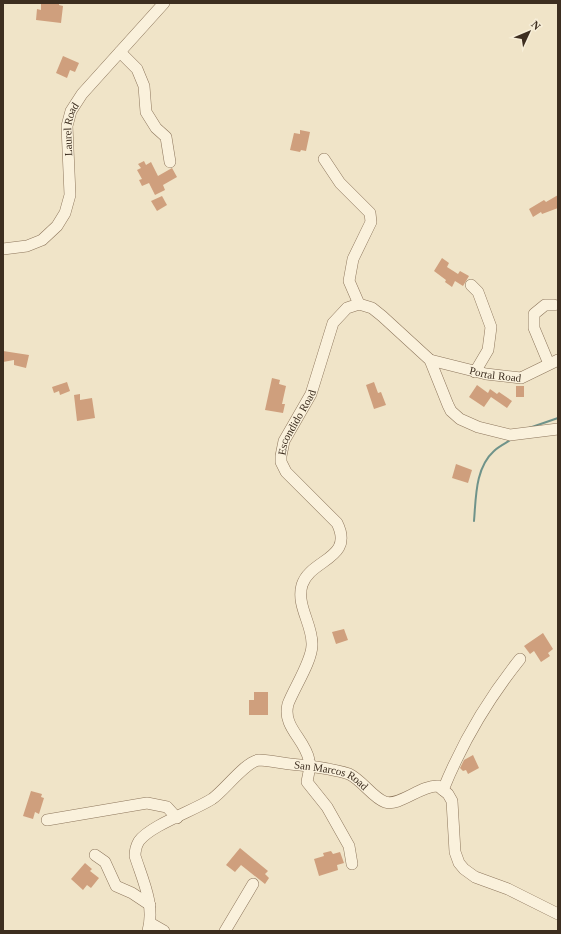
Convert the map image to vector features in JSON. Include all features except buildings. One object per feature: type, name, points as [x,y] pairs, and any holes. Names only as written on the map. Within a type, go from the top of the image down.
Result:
[{"type":"street","name":"Laurel Road","points":[[3,249],[27,246],[42,240],[57,226],[65,213],[70,195],[67,126],[71,111],[82,94],[161,4]]},
{"type":"street","points":[[120,52],[137,69],[144,86],[146,112],[156,128],[166,137],[170,162]]},
{"type":"street","points":[[324,159],[340,183],[370,213],[371,222],[353,259],[349,282],[359,304],[372,308],[430,360],[451,411],[460,419],[478,427],[510,435],[558,429]]},
{"type":"street","points":[[471,285],[478,292],[491,327],[488,350],[475,372]]},
{"type":"street","name":"Escondido Road","points":[[352,864],[349,846],[327,808],[307,782],[310,766],[308,755],[302,742],[288,723],[286,711],[312,650],[312,644],[302,604],[301,591],[304,581],[338,548],[341,544],[341,536],[339,528],[332,518],[286,472],[281,462],[281,456],[284,440],[311,394],[334,321],[347,308],[359,304]]},
{"type":"street","points":[[553,362],[534,328],[534,314],[545,305],[554,305]]},
{"type":"street","name":"Portal Road","points":[[430,360],[475,372],[521,378],[553,362]]},
{"type":"street","points":[[520,659],[500,684],[468,739],[443,790],[448,794],[452,801],[455,852],[459,863],[464,869],[475,877],[502,886],[558,914]]},
{"type":"street","name":"San Marcos Road","points":[[149,927],[150,905],[135,856],[135,849],[138,843],[144,836],[161,825],[213,798],[253,762],[258,760],[310,766],[349,774],[354,776],[379,798],[386,802],[395,802],[415,794],[425,788],[438,786],[443,790]]},
{"type":"street","points":[[47,820],[147,803],[167,806],[177,818]]},
{"type":"street","points":[[95,855],[105,862],[116,886],[132,892],[150,905]]},
{"type":"street","points":[[225,931],[253,884]]},
{"type":"street","points":[[149,927],[164,931]]},
{"type":"waterway","points":[[529,428],[558,418]]},
{"type":"waterway","points":[[474,521],[476,493],[483,466],[494,451],[512,439]]}]
